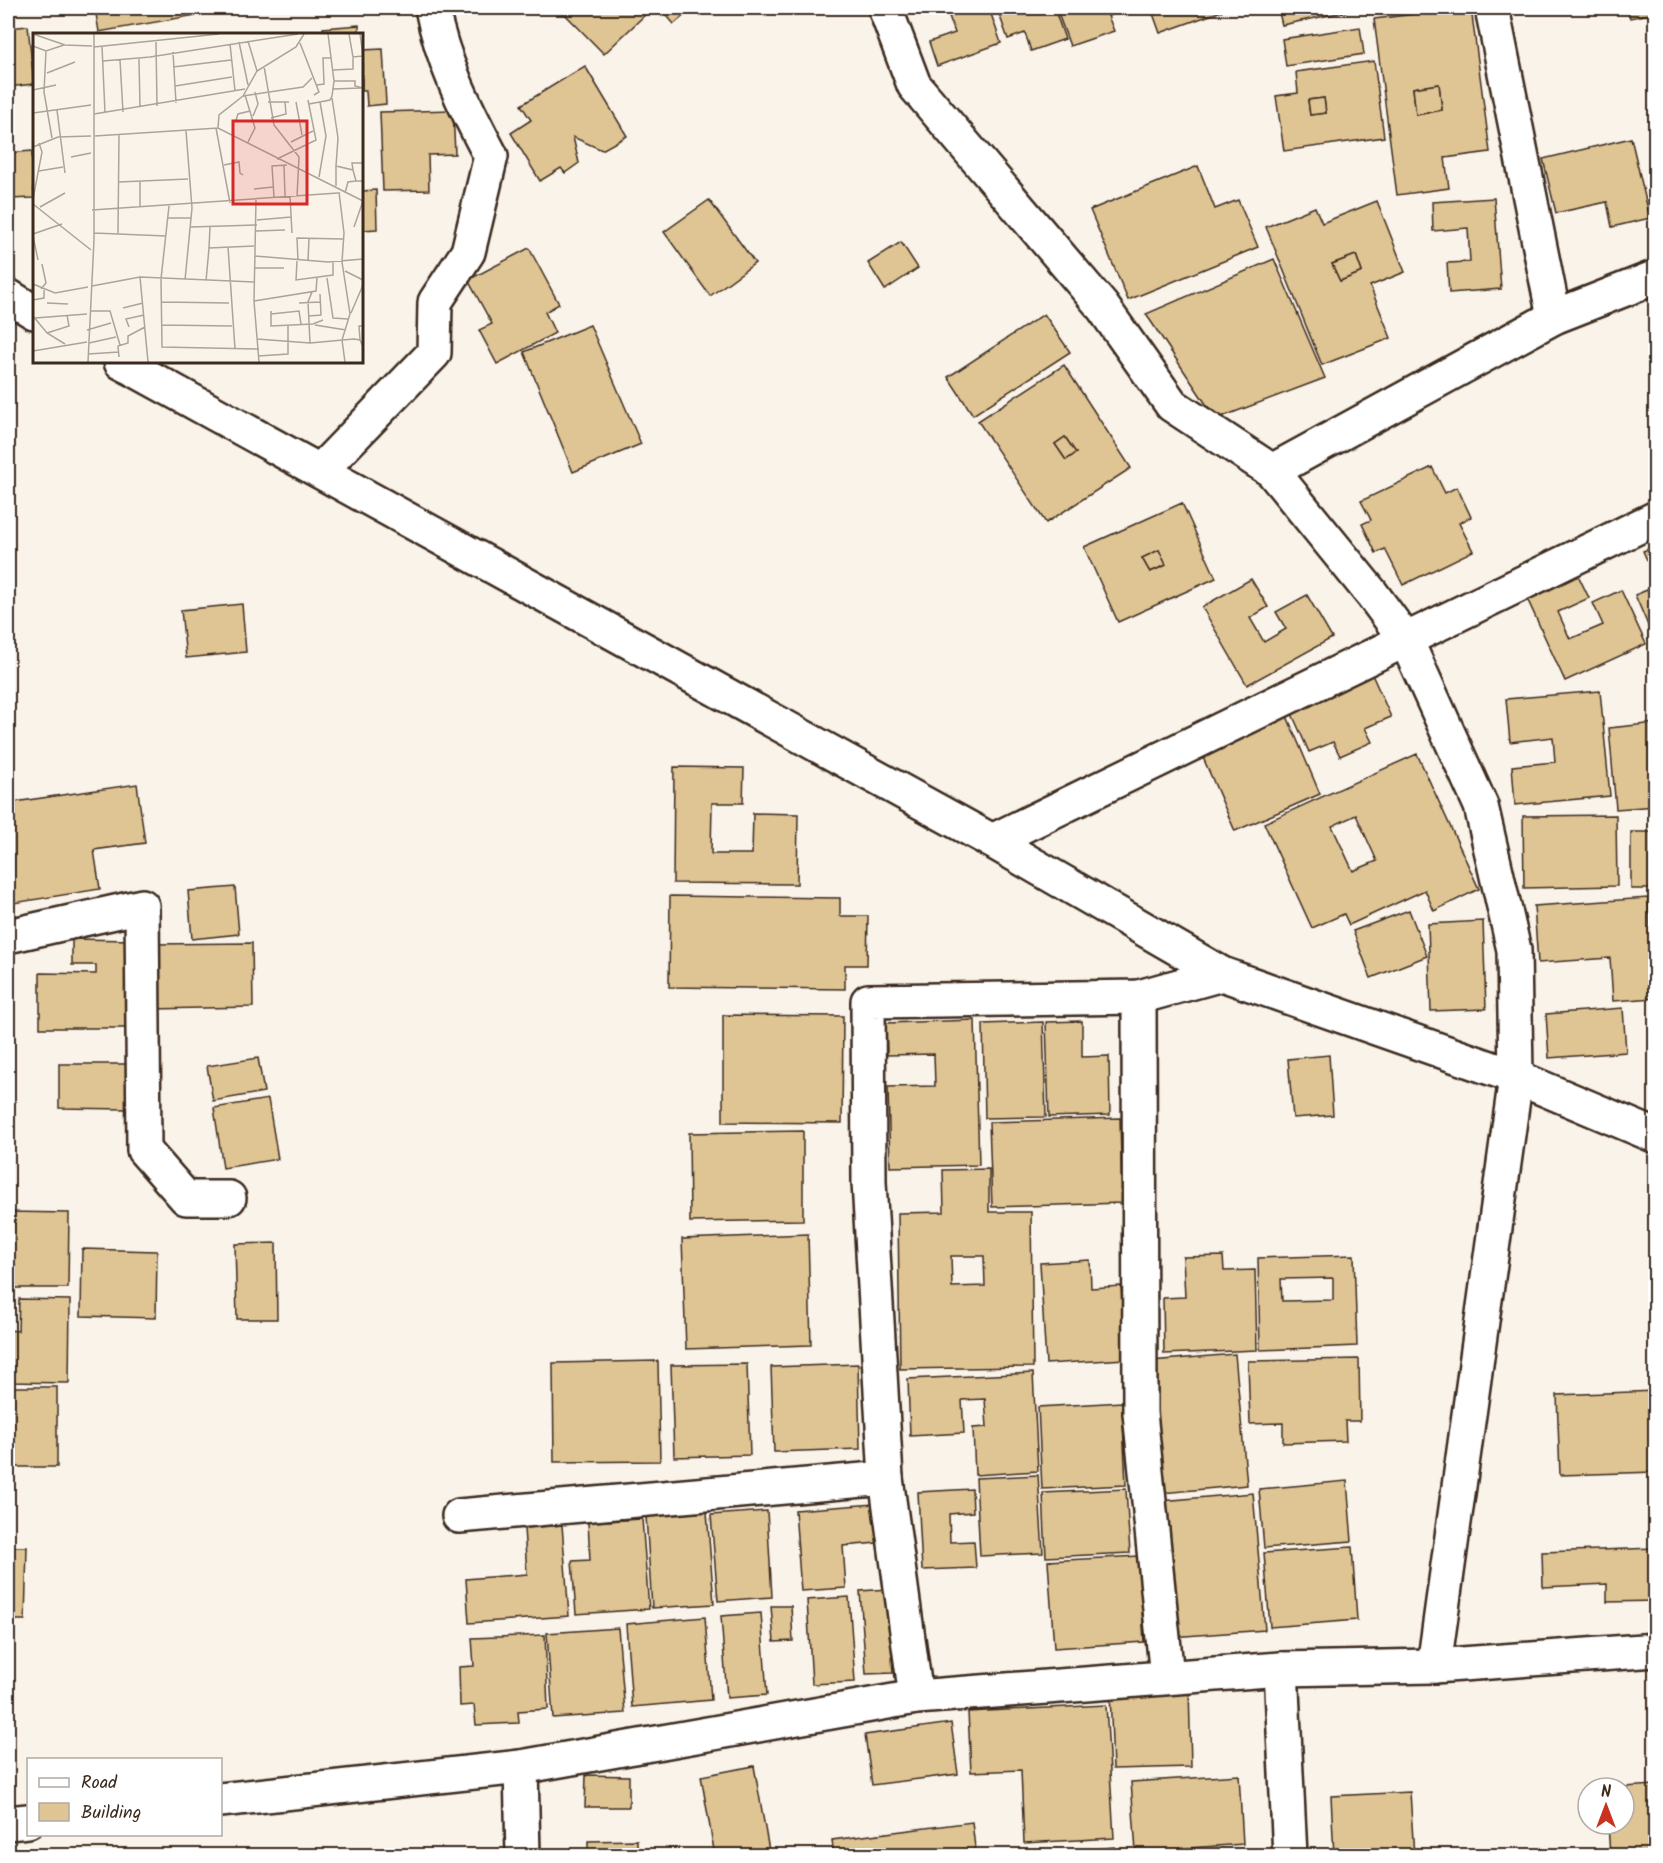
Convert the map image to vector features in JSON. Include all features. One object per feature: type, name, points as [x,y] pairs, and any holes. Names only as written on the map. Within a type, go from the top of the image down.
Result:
[{"type":"street","points":[[320,471],[434,353],[435,302],[468,252],[491,156],[464,104],[437,35],[432,8]]},
{"type":"street","points":[[885,8],[914,85],[1102,306],[1172,405],[1272,471],[1372,594],[1406,640],[1481,806],[1514,950],[1516,1077],[1434,1666]]},
{"type":"street","points":[[1492,8],[1554,317]]},
{"type":"street","points":[[1272,471],[1554,317],[1656,278]]},
{"type":"street","points":[[8,296],[33,311]]},
{"type":"street","points":[[122,363],[992,841],[1222,975],[1516,1077],[1656,1136]]},
{"type":"street","points":[[992,841],[1656,518]]},
{"type":"street","points":[[8,936],[142,906],[144,1150],[186,1198],[229,1198]]},
{"type":"street","points":[[916,1697],[886,1478],[869,1182],[868,1001],[1139,997],[1222,975]]},
{"type":"street","points":[[1139,997],[1140,1413],[1167,1677]]},
{"type":"street","points":[[459,1516],[886,1478]]},
{"type":"street","points":[[222,1800],[521,1767],[916,1697],[1281,1669],[1434,1666],[1656,1650]]},
{"type":"street","points":[[1281,1669],[1290,1856]]},
{"type":"street","points":[[521,1767],[523,1856]]},
{"type":"street","points":[[8,1823],[27,1821]]},
{"type":"building","points":[[95,8],[200,8],[202,14],[99,32]]},
{"type":"building","points":[[559,8],[642,8],[647,13],[604,54]]},
{"type":"building","points":[[660,8],[693,8],[674,24]]},
{"type":"building","points":[[974,8],[989,8],[1001,43],[937,66],[929,42],[955,33],[949,16]]},
{"type":"building","points":[[997,8],[1054,8],[1065,39],[1031,51],[1025,33],[1008,39]]},
{"type":"building","points":[[1056,8],[1131,8],[1108,16],[1114,31],[1070,46]]},
{"type":"building","points":[[1151,8],[1230,8],[1160,33]]},
{"type":"building","points":[[1278,8],[1363,8],[1282,25]]},
{"type":"building","points":[[1471,8],[1490,152],[1445,158],[1449,188],[1397,195],[1374,19]],"holes":[[[1439,84],[1442,110],[1416,115],[1413,88]]]},
{"type":"building","points":[[1627,8],[1656,8],[1656,13],[1630,18]]},
{"type":"building","points":[[359,25],[359,33],[324,33],[323,28]]},
{"type":"building","points":[[28,26],[33,84],[8,87],[8,28]]},
{"type":"building","points":[[1360,27],[1364,54],[1286,66],[1282,39]]},
{"type":"building","points":[[383,49],[386,104],[367,106],[366,91],[363,91],[363,50]]},
{"type":"building","points":[[1374,61],[1384,137],[1284,151],[1276,96],[1298,93],[1296,72]],"holes":[[[1324,98],[1326,113],[1310,115],[1308,100]]]},
{"type":"building","points":[[585,66],[627,136],[602,150],[573,137],[579,163],[565,173],[561,168],[540,181],[511,133],[531,120],[521,105]]},
{"type":"building","points":[[1439,84],[1442,110],[1416,115],[1413,88]]},
{"type":"building","points":[[1324,98],[1326,113],[1310,115],[1308,100]]},
{"type":"building","points":[[453,110],[455,154],[428,155],[429,190],[383,191],[380,112]]},
{"type":"building","points":[[1631,138],[1650,218],[1612,227],[1607,202],[1556,213],[1543,159]]},
{"type":"building","points":[[32,151],[33,198],[8,199],[8,153]]},
{"type":"building","points":[[1198,166],[1215,209],[1238,200],[1258,247],[1128,300],[1090,210]]},
{"type":"building","points":[[376,190],[377,229],[363,230],[363,191]]},
{"type":"building","points":[[1494,198],[1501,289],[1449,293],[1447,263],[1470,262],[1468,228],[1433,231],[1432,202]]},
{"type":"building","points":[[709,200],[755,263],[710,296],[664,232]]},
{"type":"building","points":[[1377,201],[1405,272],[1370,286],[1391,338],[1322,365],[1266,227],[1315,207],[1322,223]],"holes":[[[1356,255],[1362,272],[1340,281],[1332,264]]]},
{"type":"building","points":[[901,242],[918,268],[885,290],[868,263]]},
{"type":"building","points":[[529,248],[559,304],[545,312],[555,333],[497,364],[479,330],[492,324],[468,280]]},
{"type":"building","points":[[1356,255],[1362,272],[1340,281],[1332,264]]},
{"type":"building","points":[[1274,259],[1325,378],[1216,419],[1146,314]]},
{"type":"building","points":[[1044,314],[1070,352],[973,415],[948,377]]},
{"type":"building","points":[[590,325],[641,444],[573,472],[524,352]]},
{"type":"building","points":[[1064,365],[1131,468],[1046,523],[978,421]],"holes":[[[1065,437],[1076,453],[1066,460],[1055,444]]]},
{"type":"building","points":[[1065,437],[1076,453],[1066,460],[1055,444]]},
{"type":"building","points":[[1432,467],[1445,493],[1457,487],[1471,517],[1459,523],[1473,551],[1403,585],[1385,549],[1376,553],[1362,524],[1371,520],[1361,501]]},
{"type":"building","points":[[1182,503],[1216,578],[1118,622],[1084,547]],"holes":[[[1159,550],[1166,565],[1150,572],[1142,558]]]},
{"type":"building","points":[[1656,546],[1656,581],[1643,551]]},
{"type":"building","points":[[1159,550],[1166,565],[1150,572],[1142,558]]},
{"type":"building","points":[[1576,571],[1589,598],[1558,612],[1570,639],[1603,625],[1593,603],[1621,590],[1646,644],[1565,681],[1525,594]]},
{"type":"building","points":[[1251,579],[1268,607],[1250,618],[1264,642],[1286,629],[1276,612],[1307,595],[1332,638],[1247,685],[1202,607]]},
{"type":"building","points":[[1652,588],[1656,595],[1656,636],[1653,637],[1635,595]]},
{"type":"building","points":[[242,604],[246,652],[186,658],[181,610]]},
{"type":"building","points":[[1370,670],[1391,717],[1365,728],[1372,742],[1340,756],[1333,742],[1309,752],[1288,705]]},
{"type":"building","points":[[1600,691],[1610,796],[1515,805],[1512,766],[1555,762],[1553,737],[1510,742],[1506,699]]},
{"type":"building","points":[[1284,709],[1320,794],[1235,831],[1198,746]]},
{"type":"building","points":[[1656,723],[1656,806],[1616,809],[1609,728]]},
{"type":"building","points":[[1417,754],[1479,889],[1434,911],[1425,890],[1349,925],[1344,914],[1312,928],[1264,823]],"holes":[[[1356,815],[1377,861],[1353,871],[1332,826]]]},
{"type":"building","points":[[674,767],[744,768],[743,803],[712,803],[711,854],[752,854],[753,813],[798,814],[797,884],[673,883]]},
{"type":"building","points":[[137,784],[145,843],[94,850],[100,889],[14,903],[8,858],[8,803]]},
{"type":"building","points":[[1616,815],[1617,886],[1524,888],[1523,816]]},
{"type":"building","points":[[1631,832],[1656,832],[1656,889],[1631,889]]},
{"type":"building","points":[[235,887],[239,934],[192,939],[188,891]]},
{"type":"building","points":[[670,896],[840,898],[840,916],[868,916],[867,965],[845,965],[845,989],[669,987]]},
{"type":"building","points":[[1648,898],[1655,998],[1613,1001],[1610,958],[1538,963],[1534,906]]},
{"type":"building","points":[[1409,910],[1427,956],[1371,978],[1353,931]]},
{"type":"building","points":[[1483,921],[1486,1009],[1431,1011],[1428,924]]},
{"type":"building","points":[[72,939],[132,940],[131,1028],[40,1028],[40,973],[96,974],[96,965],[72,965]]},
{"type":"building","points":[[252,943],[253,1007],[152,1009],[151,944]]},
{"type":"building","points":[[1623,1008],[1626,1052],[1549,1058],[1546,1014]]},
{"type":"building","points":[[723,1015],[843,1016],[842,1123],[723,1122]]},
{"type":"building","points":[[975,1020],[979,1165],[890,1167],[888,1087],[935,1086],[934,1054],[887,1055],[886,1023]]},
{"type":"building","points":[[1082,1021],[1082,1057],[1109,1056],[1110,1115],[1049,1117],[1046,1022]]},
{"type":"building","points":[[1043,1022],[1046,1117],[985,1118],[983,1024]]},
{"type":"building","points":[[1329,1055],[1333,1115],[1293,1118],[1288,1059]]},
{"type":"building","points":[[258,1058],[264,1092],[213,1101],[207,1066]]},
{"type":"building","points":[[59,1064],[126,1064],[126,1109],[59,1108]]},
{"type":"building","points":[[268,1099],[278,1159],[223,1168],[214,1108]]},
{"type":"building","points":[[1120,1118],[1122,1203],[992,1207],[989,1122]]},
{"type":"building","points":[[803,1131],[803,1220],[690,1222],[689,1133]]},
{"type":"building","points":[[989,1169],[989,1212],[1031,1212],[1033,1367],[900,1369],[898,1213],[944,1212],[943,1170]],"holes":[[[951,1256],[984,1256],[985,1286],[952,1287]]]},
{"type":"building","points":[[8,1212],[69,1213],[68,1288],[8,1288]]},
{"type":"building","points":[[808,1234],[811,1345],[686,1349],[682,1239]]},
{"type":"building","points":[[276,1243],[277,1319],[237,1319],[235,1244]]},
{"type":"building","points":[[82,1249],[157,1251],[156,1318],[81,1316]]},
{"type":"building","points":[[1354,1255],[1357,1346],[1260,1350],[1258,1258]],"holes":[[[1333,1278],[1333,1300],[1282,1301],[1281,1279]]]},
{"type":"building","points":[[1223,1256],[1224,1271],[1255,1270],[1257,1350],[1164,1354],[1163,1298],[1185,1297],[1183,1257]]},
{"type":"building","points":[[1090,1260],[1091,1288],[1121,1286],[1125,1359],[1046,1364],[1040,1263]]},
{"type":"building","points":[[19,1299],[70,1300],[69,1383],[8,1382],[8,1330],[18,1331]]},
{"type":"building","points":[[1235,1354],[1247,1485],[1162,1493],[1151,1361]]},
{"type":"building","points":[[1359,1359],[1360,1421],[1345,1421],[1346,1441],[1283,1443],[1283,1423],[1250,1424],[1248,1361]]},
{"type":"building","points":[[658,1361],[660,1461],[554,1462],[553,1363]]},
{"type":"building","points":[[747,1364],[750,1455],[674,1457],[671,1365]]},
{"type":"building","points":[[858,1364],[860,1449],[774,1452],[771,1367]]},
{"type":"building","points":[[1033,1373],[1038,1471],[975,1475],[973,1428],[987,1427],[985,1399],[962,1400],[964,1433],[910,1436],[908,1379]]},
{"type":"building","points":[[8,1387],[57,1387],[57,1467],[8,1467]]},
{"type":"building","points":[[1655,1391],[1656,1472],[1560,1475],[1557,1395]]},
{"type":"building","points":[[1122,1402],[1126,1485],[1042,1489],[1038,1407]]},
{"type":"building","points":[[1038,1475],[1043,1553],[980,1556],[976,1478]]},
{"type":"building","points":[[1347,1481],[1352,1541],[1264,1548],[1259,1489]]},
{"type":"building","points":[[972,1489],[973,1512],[949,1514],[950,1542],[974,1541],[976,1568],[922,1570],[918,1492]]},
{"type":"building","points":[[1126,1489],[1130,1553],[1046,1557],[1043,1493]]},
{"type":"building","points":[[1253,1493],[1265,1630],[1172,1637],[1161,1501]]},
{"type":"building","points":[[874,1504],[877,1543],[843,1546],[846,1588],[801,1591],[795,1510]]},
{"type":"building","points":[[767,1511],[772,1597],[718,1601],[711,1515]]},
{"type":"building","points":[[707,1512],[714,1604],[652,1608],[646,1516]]},
{"type":"building","points":[[642,1519],[649,1609],[576,1614],[572,1561],[590,1560],[588,1522]]},
{"type":"building","points":[[562,1525],[569,1616],[469,1623],[466,1579],[527,1574],[524,1528]]},
{"type":"building","points":[[8,1547],[27,1547],[25,1620],[8,1620]]},
{"type":"building","points":[[1352,1547],[1357,1620],[1270,1627],[1264,1553]]},
{"type":"building","points":[[1656,1548],[1656,1601],[1607,1602],[1607,1584],[1543,1587],[1542,1552]]},
{"type":"building","points":[[1139,1556],[1144,1642],[1054,1648],[1048,1561]]},
{"type":"building","points":[[888,1589],[893,1673],[866,1674],[860,1591]]},
{"type":"building","points":[[849,1597],[855,1682],[812,1684],[807,1600]]},
{"type":"building","points":[[771,1606],[791,1606],[793,1641],[774,1642]]},
{"type":"building","points":[[761,1613],[767,1695],[727,1698],[721,1616]]},
{"type":"building","points":[[705,1617],[711,1700],[632,1707],[626,1624]]},
{"type":"building","points":[[618,1628],[625,1713],[553,1718],[547,1633]]},
{"type":"building","points":[[545,1635],[548,1709],[518,1711],[519,1723],[476,1725],[474,1705],[460,1706],[459,1667],[474,1666],[472,1638]]},
{"type":"building","points":[[1189,1688],[1191,1767],[1113,1769],[1110,1691]]},
{"type":"building","points":[[1106,1705],[1114,1838],[1024,1843],[1021,1770],[971,1772],[968,1712]]},
{"type":"building","points":[[951,1723],[958,1774],[872,1785],[865,1735]]},
{"type":"building","points":[[754,1766],[770,1856],[715,1856],[701,1776]]},
{"type":"building","points":[[586,1775],[629,1776],[629,1807],[585,1807]]},
{"type":"building","points":[[1239,1775],[1243,1844],[1136,1852],[1131,1782]]},
{"type":"building","points":[[1656,1785],[1656,1856],[1610,1856],[1609,1836],[1636,1836],[1636,1786]]},
{"type":"building","points":[[1410,1792],[1414,1856],[1334,1856],[1331,1796]]},
{"type":"building","points":[[972,1822],[976,1856],[834,1856],[832,1840]]},
{"type":"building","points":[[637,1840],[637,1856],[588,1856],[588,1841]]},
{"type":"building","points":[[1114,1847],[1114,1856],[1024,1856]]}]
